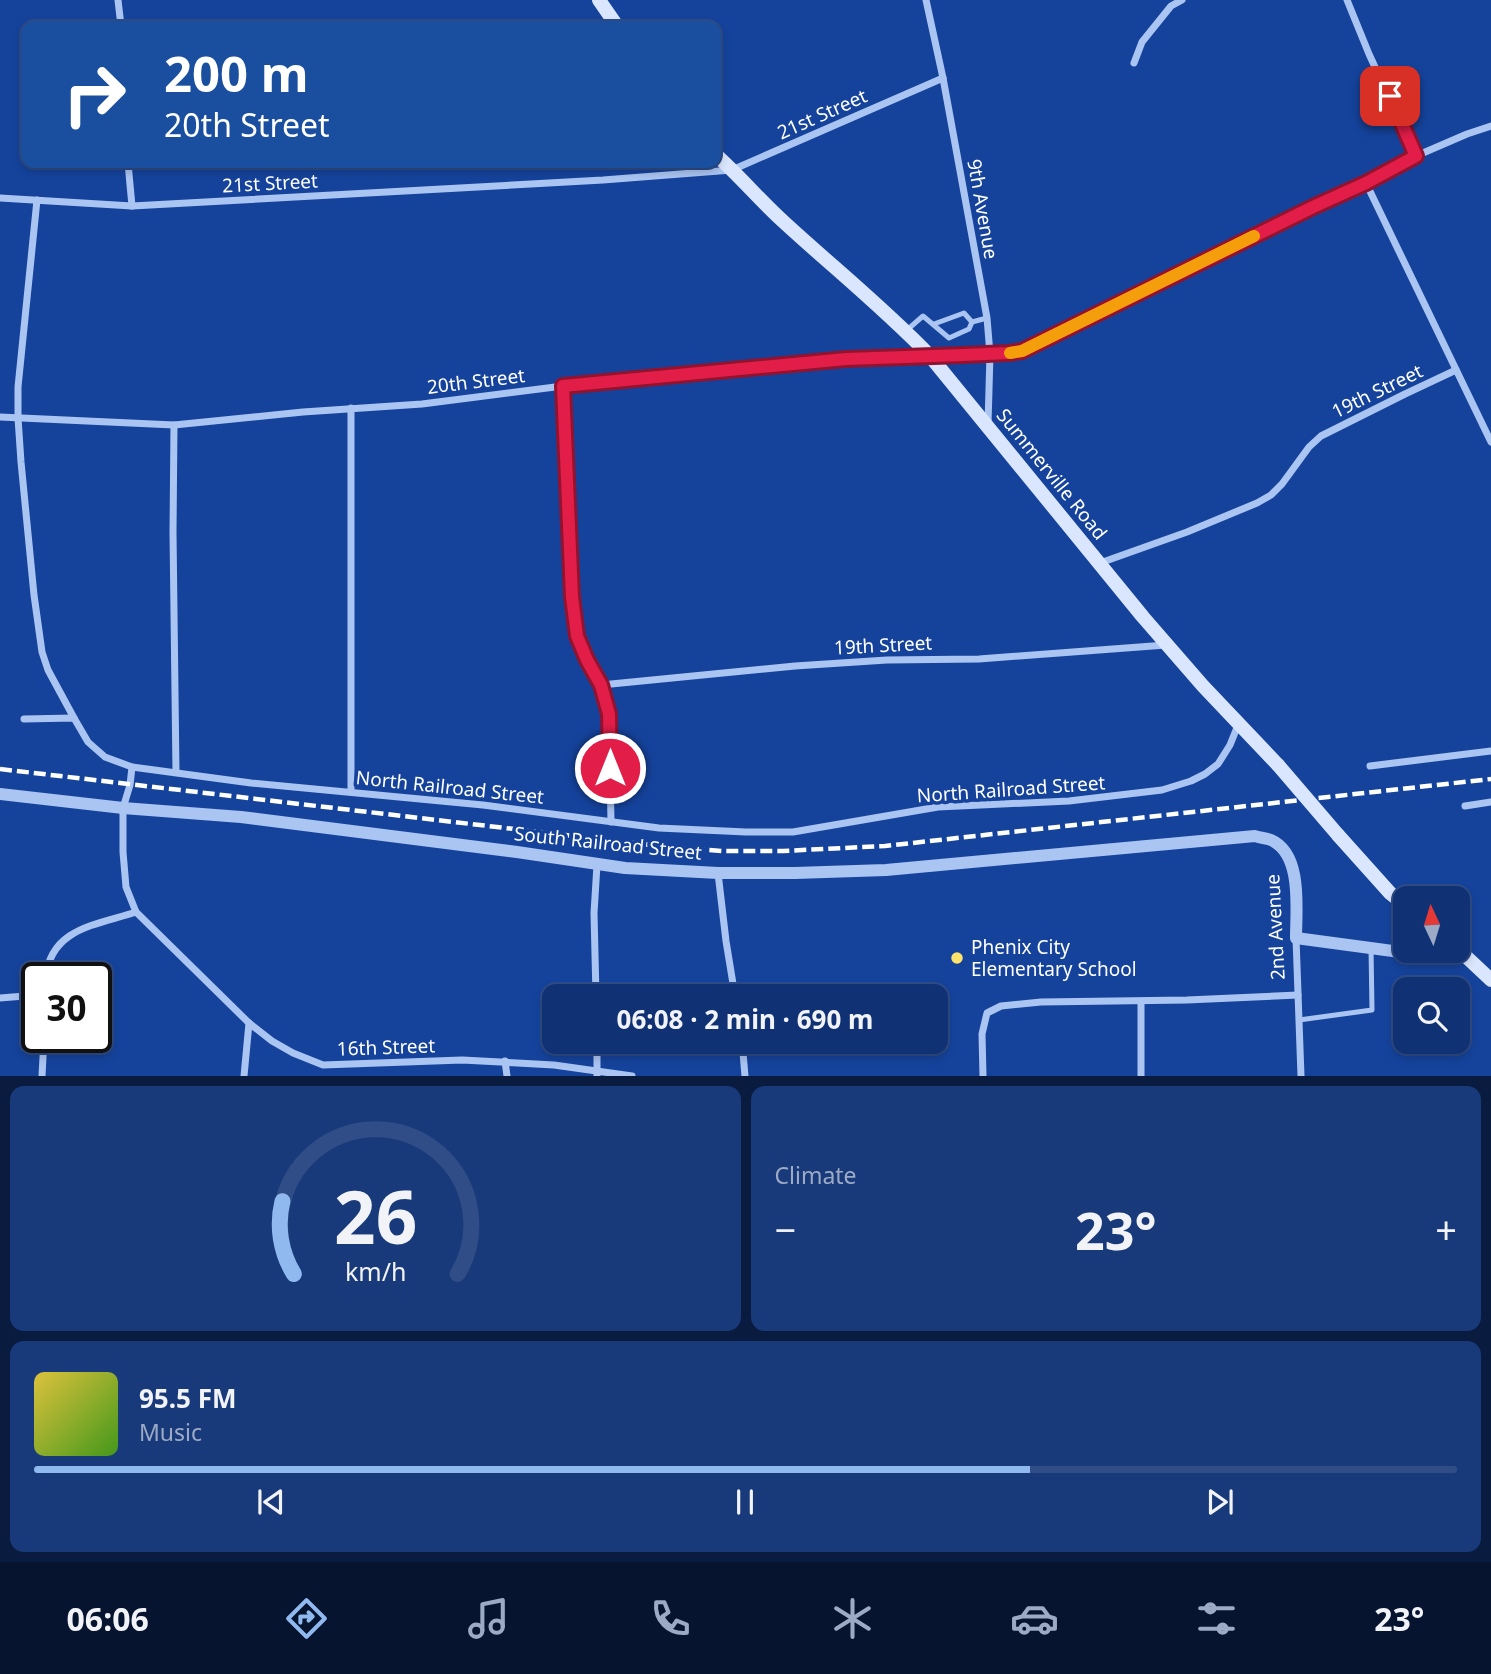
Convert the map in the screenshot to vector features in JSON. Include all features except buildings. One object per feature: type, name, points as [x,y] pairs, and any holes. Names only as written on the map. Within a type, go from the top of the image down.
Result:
[{"type":"main road","points":[[599,0],[614,21]]},
{"type":"main road","name":"Summerville Road","points":[[721,160],[782,221],[906,331],[930,356],[1167,645],[1278,765],[1393,896]]},
{"type":"main road","points":[[1470,961],[1491,981]]},
{"type":"street","points":[[118,0],[120,21]]},
{"type":"street","name":"9th Avenue","points":[[926,0],[987,318],[990,354],[988,426]]},
{"type":"street","points":[[1134,63],[1148,34],[1171,6],[1182,0]]},
{"type":"street","points":[[1347,0],[1416,156]]},
{"type":"street","name":"21st Street","points":[[0,198],[132,206],[603,180],[732,170],[943,78]]},
{"type":"street","name":"20th Street","points":[[0,417],[174,425],[457,400],[563,386],[846,359],[1022,351],[1416,156],[1491,126]]},
{"type":"street","points":[[128,168],[132,206]]},
{"type":"street","points":[[1366,183],[1491,443]]},
{"type":"street","name":"North Railroad Street","points":[[37,201],[19,376],[18,418],[31,572],[42,652],[48,670],[88,742],[105,757],[132,767],[251,783],[483,805],[659,828],[793,832],[937,807],[1069,801],[1177,787],[1198,778],[1218,764],[1239,724]]},
{"type":"street","name":"19th Street","points":[[1099,563],[1187,533],[1258,503],[1282,484],[1309,447],[1321,436],[1456,370]]},
{"type":"street","points":[[563,386],[572,597],[577,636],[601,685],[609,714],[611,822]]},
{"type":"street","points":[[351,408],[351,792]]},
{"type":"street","points":[[174,425],[176,772]]},
{"type":"street","name":"19th Street","points":[[601,685],[795,666],[979,659],[1167,645]]},
{"type":"street","points":[[24,719],[74,718]]},
{"type":"street","points":[[1370,766],[1491,751]]},
{"type":"street","name":"16th Street","points":[[132,767],[123,808],[123,852],[126,887],[136,912],[249,1023],[272,1041],[323,1065],[416,1060],[505,1061],[632,1076]]},
{"type":"street","name":"South Railroad Street","points":[[0,794],[123,808],[241,817],[517,852],[597,865],[718,873],[886,870],[1255,836]]},
{"type":"street","points":[[1465,806],[1491,802]]},
{"type":"street","name":"2nd Avenue","points":[[1255,836],[1273,841],[1286,853],[1296,885],[1301,1076]]},
{"type":"street","points":[[596,984],[594,913],[597,865]]},
{"type":"street","points":[[718,873],[733,984]]},
{"type":"street","points":[[48,962],[62,940],[83,929],[136,912]]},
{"type":"street","points":[[1296,938],[1393,951]]},
{"type":"street","points":[[983,1076],[982,1034],[987,1013],[1001,1006],[1041,1002],[1141,1002],[1298,995]]},
{"type":"street","points":[[0,998],[21,996]]},
{"type":"street","points":[[1141,1002],[1141,1076]]},
{"type":"street","points":[[244,1076],[249,1023]]},
{"type":"street","points":[[42,1076],[43,1053]]},
{"type":"street","points":[[597,1054],[597,1073]]},
{"type":"street","points":[[743,1054],[745,1076]]},
{"type":"street","points":[[505,1061],[507,1076]]},
{"type":"lane","points":[[934,324],[964,313],[972,322]]},
{"type":"lane","points":[[906,331],[923,316],[948,338],[969,329],[972,322]]},
{"type":"lane","points":[[972,322],[987,318]]},
{"type":"lane","points":[[1299,1020],[1372,1010],[1371,948]]},
{"type":"railway","points":[[0,769],[668,847],[722,851],[885,846],[1491,779]]},
{"type":"slow traffic","points":[[1010,353],[1022,351],[1254,236]]},
{"type":"place","name":"Phenix City Elementary School","points":[[957,958]]},
{"type":"route","points":[[610,768],[609,714],[601,685],[577,636],[572,597],[563,386],[846,359],[1022,351],[1391,171],[1416,156],[1390,96]]}]
